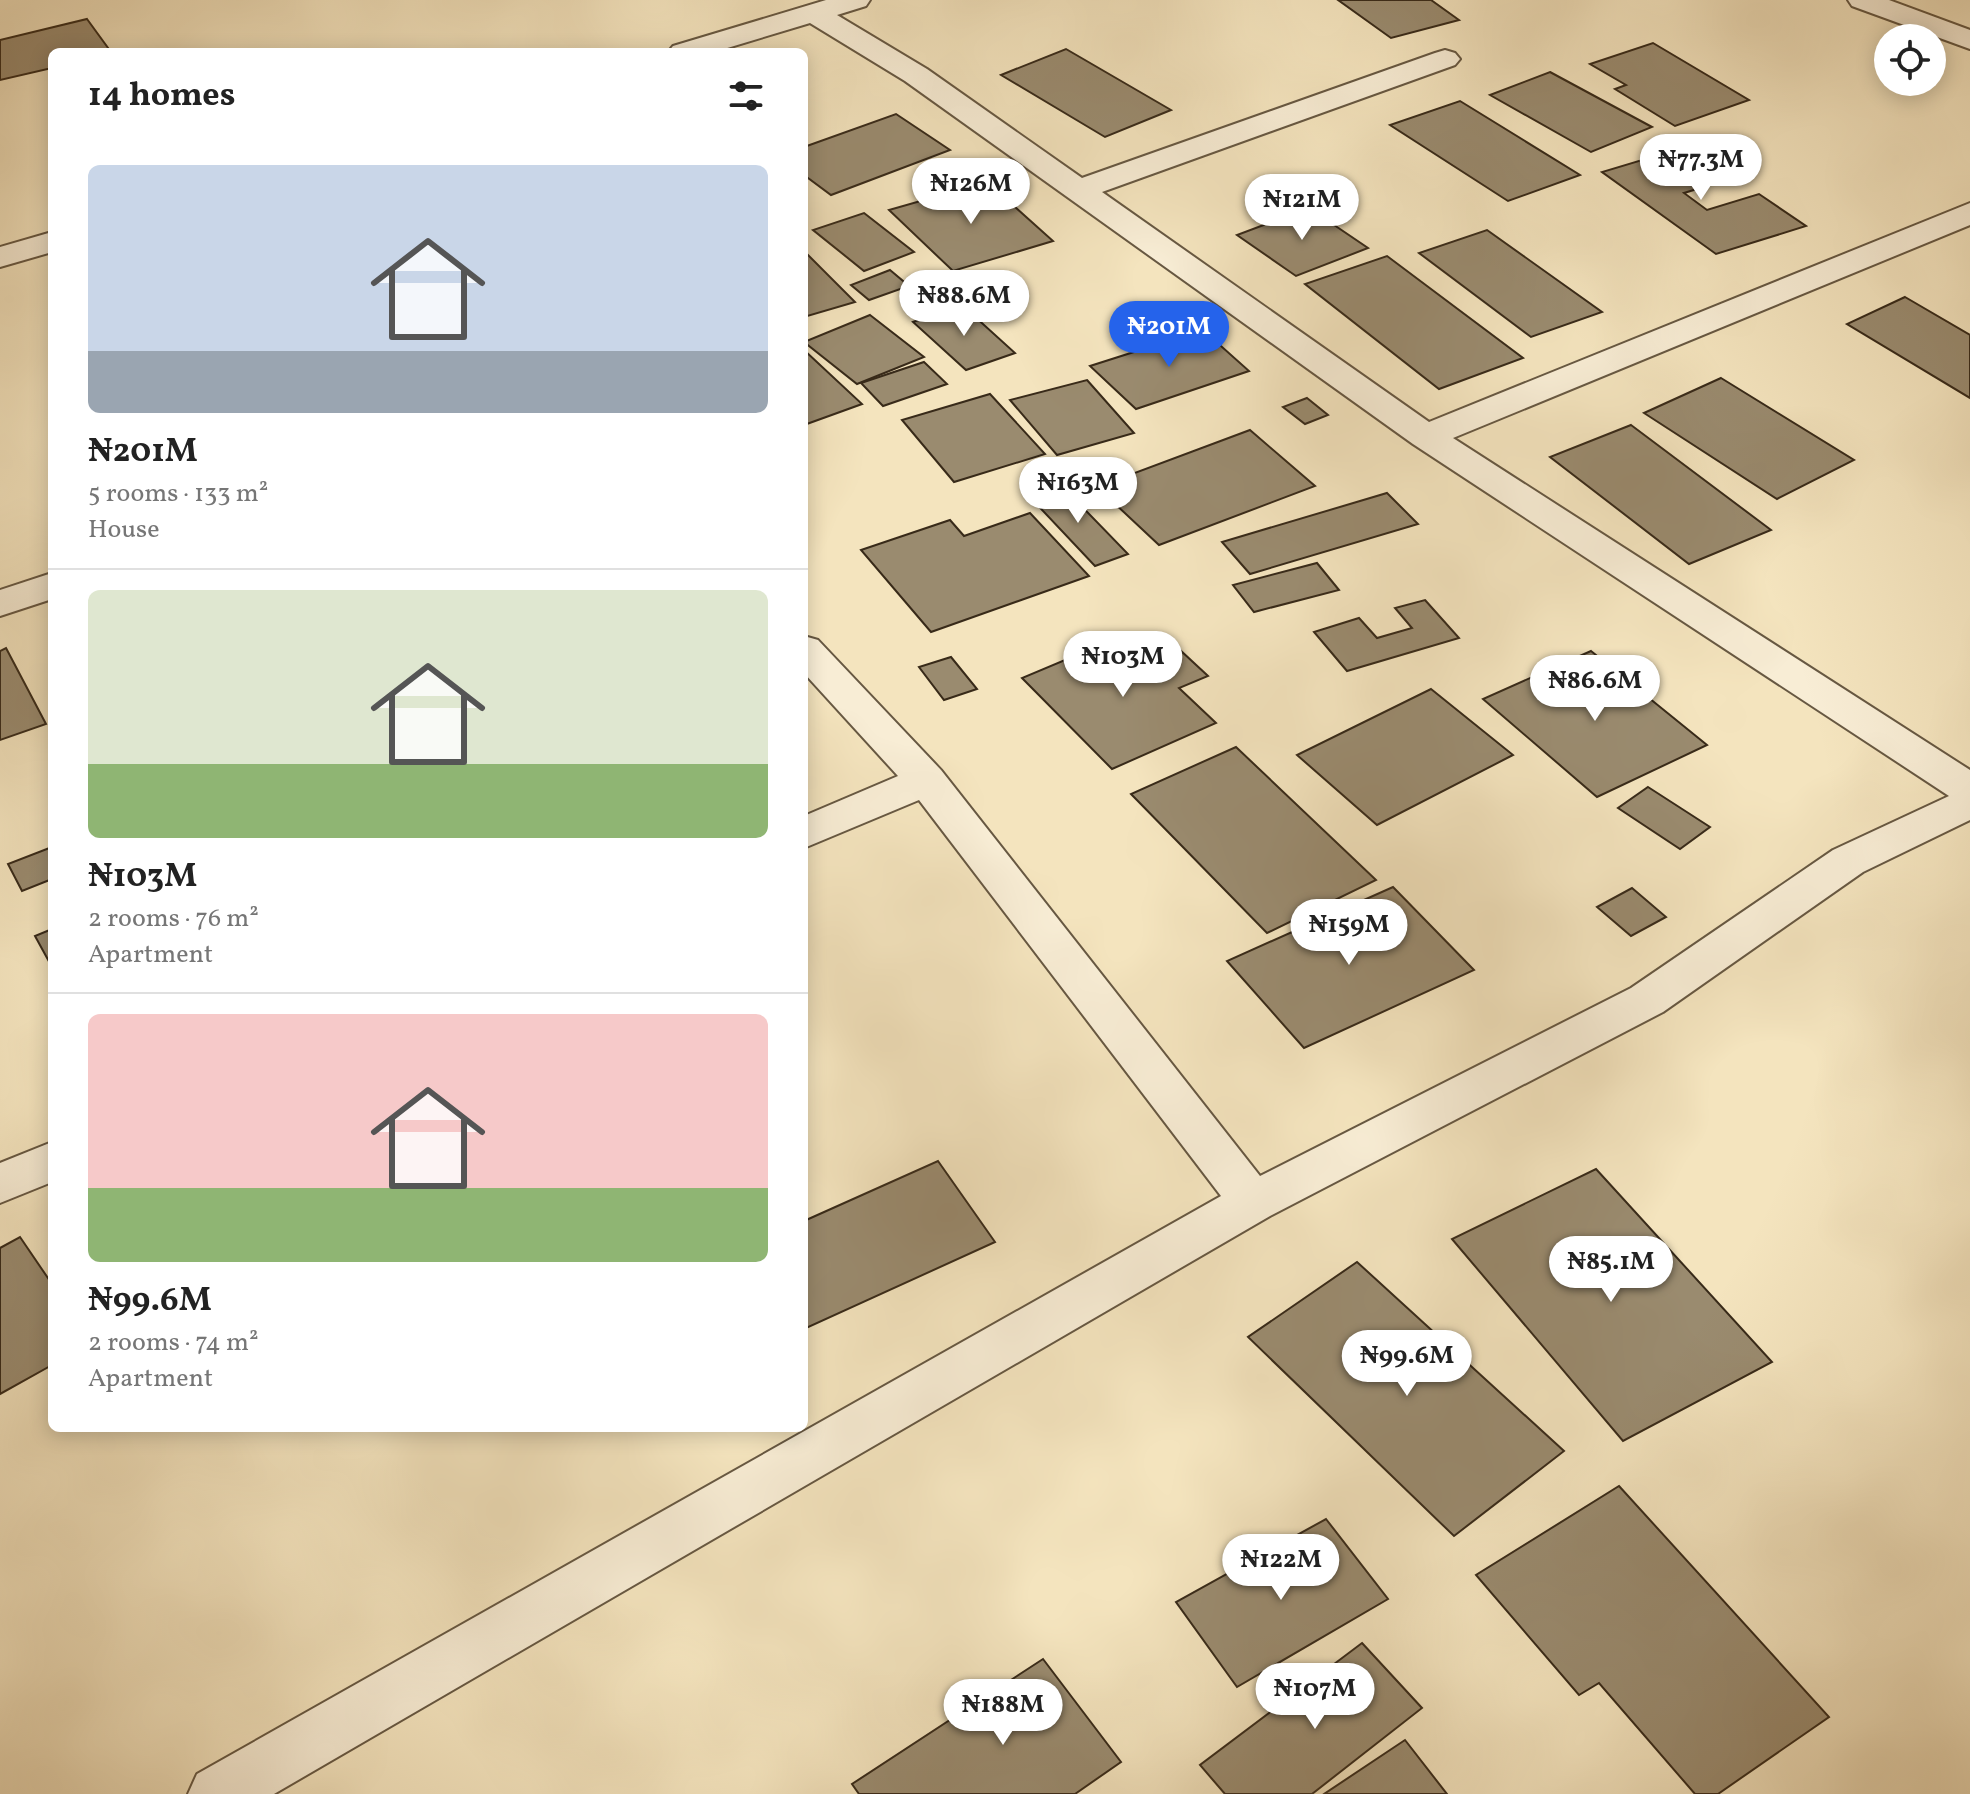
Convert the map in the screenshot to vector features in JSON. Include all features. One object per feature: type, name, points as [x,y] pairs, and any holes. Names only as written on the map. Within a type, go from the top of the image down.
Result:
[{"type":"street","points":[[696,48],[856,0]]},
{"type":"street","points":[[1862,0],[1970,40]]},
{"type":"street","points":[[813,13],[916,75],[1426,436],[1970,790]]},
{"type":"street","points":[[1078,190],[1445,59]]},
{"type":"street","points":[[1426,436],[1970,213]]},
{"type":"street","points":[[0,257],[48,243]]},
{"type":"street","points":[[0,604],[48,586]]},
{"type":"street","points":[[808,653],[926,780],[1253,1202]]},
{"type":"street","points":[[808,831],[926,780]]},
{"type":"street","points":[[218,1794],[1253,1202],[1647,1000],[1848,861],[1970,803]]},
{"type":"street","points":[[0,1184],[48,1163]]},
{"type":"building","points":[[1338,0],[1431,0],[1459,20],[1391,38]]},
{"type":"building","points":[[87,19],[108,48],[48,48],[48,69],[0,80],[0,40]]},
{"type":"building","points":[[1653,43],[1749,100],[1675,126],[1615,89],[1626,85],[1590,64]]},
{"type":"building","points":[[1066,49],[1171,110],[1105,137],[1001,75]]},
{"type":"building","points":[[1550,72],[1652,127],[1591,152],[1490,95]]},
{"type":"building","points":[[1460,101],[1580,175],[1508,201],[1390,125]]},
{"type":"building","points":[[896,114],[950,150],[831,195],[808,178],[808,146]]},
{"type":"building","points":[[1682,148],[1727,180],[1684,193],[1707,210],[1759,194],[1806,226],[1716,254],[1602,172]]},
{"type":"building","points":[[987,182],[1053,241],[953,271],[889,210]]},
{"type":"building","points":[[1309,208],[1368,248],[1296,276],[1237,235]]},
{"type":"building","points":[[864,213],[914,252],[864,271],[813,230]]},
{"type":"building","points":[[1487,230],[1602,312],[1531,337],[1419,253]]},
{"type":"building","points":[[808,255],[855,302],[808,316]]},
{"type":"building","points":[[1387,256],[1523,358],[1439,389],[1305,284]]},
{"type":"building","points":[[890,270],[909,286],[869,300],[851,285]]},
{"type":"building","points":[[1905,297],[1970,335],[1970,398],[1847,324]]},
{"type":"building","points":[[962,305],[1015,353],[966,370],[913,322]]},
{"type":"building","points":[[870,315],[924,357],[857,384],[808,345],[808,340]]},
{"type":"building","points":[[1203,330],[1249,371],[1136,409],[1090,366]]},
{"type":"building","points":[[808,354],[862,404],[808,424]]},
{"type":"building","points":[[924,362],[947,384],[883,406],[861,383]]},
{"type":"building","points":[[1721,378],[1854,460],[1777,499],[1644,413]]},
{"type":"building","points":[[1087,380],[1134,433],[1057,455],[1010,400]]},
{"type":"building","points":[[990,394],[1045,454],[954,482],[902,420]]},
{"type":"building","points":[[1307,398],[1328,415],[1305,424],[1283,407]]},
{"type":"building","points":[[1631,425],[1771,530],[1689,564],[1550,457]]},
{"type":"building","points":[[1250,430],[1315,486],[1159,545],[1097,487]]},
{"type":"building","points":[[1060,484],[1128,554],[1095,566],[1028,495]]},
{"type":"building","points":[[1387,493],[1418,524],[1250,574],[1222,542]]},
{"type":"building","points":[[1030,513],[1089,576],[931,632],[861,550],[950,520],[964,536]]},
{"type":"building","points":[[1317,563],[1339,590],[1254,612],[1233,585]]},
{"type":"building","points":[[1425,600],[1459,638],[1347,671],[1314,632],[1359,618],[1377,638],[1412,628],[1395,608]]},
{"type":"building","points":[[1127,634],[1155,661],[1180,650],[1208,676],[1179,688],[1216,723],[1112,769],[1022,678]]},
{"type":"building","points":[[6,648],[46,724],[0,740],[0,651]]},
{"type":"building","points":[[1591,651],[1707,745],[1597,797],[1483,699]]},
{"type":"building","points":[[951,657],[977,689],[944,700],[919,667]]},
{"type":"building","points":[[1431,689],[1513,755],[1377,825],[1297,755]]},
{"type":"building","points":[[1236,747],[1376,880],[1267,933],[1131,794]]},
{"type":"building","points":[[1648,787],[1710,827],[1680,849],[1618,808]]},
{"type":"building","points":[[48,849],[48,881],[22,891],[8,864]]},
{"type":"building","points":[[1393,887],[1474,970],[1304,1048],[1227,961]]},
{"type":"building","points":[[1632,888],[1666,917],[1631,936],[1597,907]]},
{"type":"building","points":[[48,931],[48,960],[35,936]]},
{"type":"building","points":[[938,1161],[995,1242],[808,1327],[808,1219]]},
{"type":"building","points":[[1596,1169],[1772,1362],[1623,1441],[1452,1239]]},
{"type":"building","points":[[20,1237],[48,1278],[48,1367],[0,1394],[0,1248]]},
{"type":"building","points":[[1357,1262],[1564,1451],[1454,1536],[1248,1337]]},
{"type":"building","points":[[1619,1486],[1829,1717],[1718,1794],[1695,1794],[1599,1683],[1579,1695],[1476,1575]]},
{"type":"building","points":[[1326,1519],[1388,1599],[1237,1687],[1176,1602]]},
{"type":"building","points":[[1362,1643],[1422,1708],[1312,1794],[1225,1794],[1200,1765]]},
{"type":"building","points":[[1043,1659],[1121,1762],[1075,1794],[859,1794],[852,1784]]},
{"type":"building","points":[[1405,1740],[1447,1794],[1324,1794]]}]
